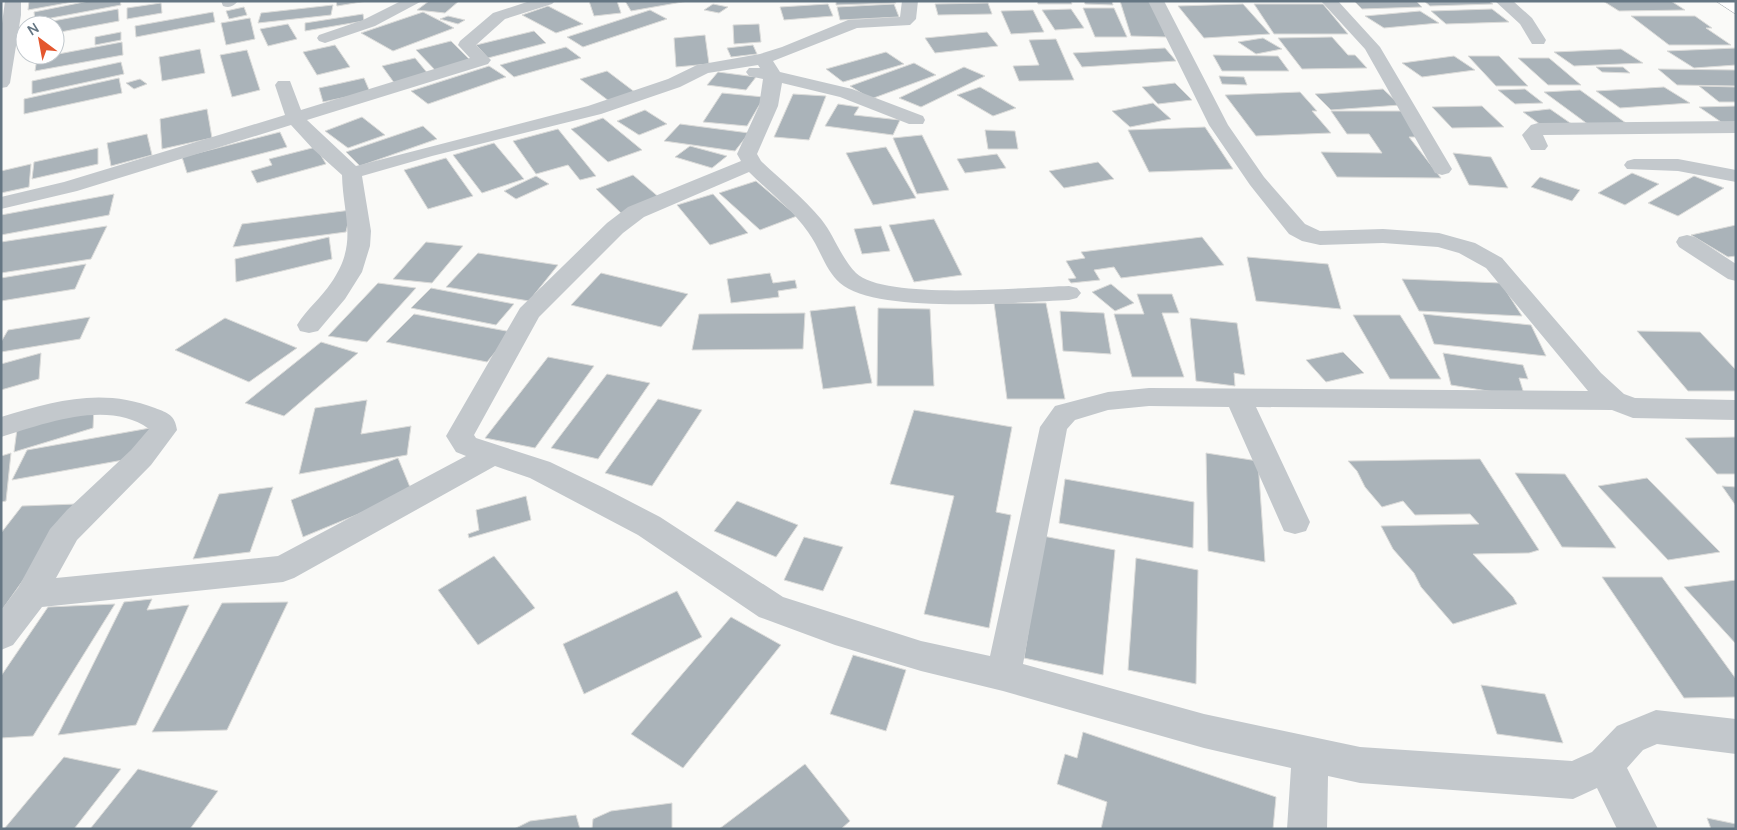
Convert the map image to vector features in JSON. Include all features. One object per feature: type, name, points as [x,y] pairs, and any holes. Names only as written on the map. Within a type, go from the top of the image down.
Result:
[{"type":"main road","points":[[1724,1],[1736,9]]},
{"type":"street","points":[[1,83],[6,45],[13,15],[13,1]]},
{"type":"street","points":[[325,38],[369,22],[414,1]]},
{"type":"street","points":[[1,203],[70,187],[482,60],[466,44],[499,16],[547,1]]},
{"type":"street","points":[[352,173],[425,152],[594,110],[674,83],[703,69],[763,59],[788,51],[854,23],[904,22],[908,20],[910,1]]},
{"type":"street","points":[[1156,1],[1173,38],[1197,79],[1219,125],[1258,181],[1298,229],[1310,236],[1320,238],[1383,236],[1438,240],[1467,248],[1494,263],[1592,379],[1614,401]]},
{"type":"street","points":[[1329,1],[1372,47],[1442,168]]},
{"type":"street","points":[[1503,1],[1526,21],[1538,40]]},
{"type":"street","points":[[772,76],[788,51]]},
{"type":"street","points":[[763,59],[772,76],[772,91],[766,110],[751,138],[747,154],[752,164],[818,230],[850,280],[868,290],[893,294],[968,296],[1069,293]]},
{"type":"street","points":[[724,66],[846,93],[916,120]]},
{"type":"street","points":[[284,85],[286,100],[303,130],[352,173],[360,230],[352,268],[343,287],[309,324]]},
{"type":"street","points":[[1538,146],[1532,135],[1538,130],[1727,128],[1736,141]]},
{"type":"street","points":[[752,164],[687,189],[636,212],[582,258],[529,313],[460,436],[466,445],[540,470],[609,504],[649,526],[771,607],[835,630],[921,656],[1003,675],[1204,730],[1360,765],[1573,780],[1605,765],[1630,738],[1656,727],[1736,737]]},
{"type":"street","points":[[1634,165],[1678,165],[1736,176]]},
{"type":"street","points":[[1687,242],[1736,274]]},
{"type":"street","points":[[1003,675],[1054,427],[1065,413],[1108,401],[1150,397],[1614,401],[1634,408],[1736,410]]},
{"type":"street","points":[[1238,397],[1295,522]]},
{"type":"street","points":[[1,427],[74,406],[96,404],[146,414],[162,422],[163,430],[150,450],[104,492],[64,533],[47,562],[32,594],[1,635]]},
{"type":"street","points":[[32,594],[283,569],[491,455]]},
{"type":"street","points":[[1306,829],[1310,754]]},
{"type":"street","points":[[1605,765],[1638,829]]},
{"type":"building","points":[[29,1],[78,1],[28,10]]},
{"type":"building","points":[[89,1],[120,1],[121,5],[65,15],[34,15],[34,12]]},
{"type":"building","points":[[336,1],[367,1],[337,6]]},
{"type":"building","points":[[429,1],[459,1],[445,13],[417,10]]},
{"type":"building","points":[[589,1],[617,1],[621,13],[594,16]]},
{"type":"building","points":[[625,1],[688,1],[631,11]]},
{"type":"building","points":[[836,1],[895,1],[896,3],[836,5]]},
{"type":"building","points":[[1037,1],[1071,1],[1072,4],[1038,4]]},
{"type":"building","points":[[1084,1],[1112,1],[1113,5],[1085,4]]},
{"type":"building","points":[[1120,1],[1153,1],[1166,37],[1131,36]]},
{"type":"building","points":[[1354,1],[1416,1],[1422,7],[1362,9]]},
{"type":"building","points":[[1424,1],[1489,1],[1493,4],[1430,6]]},
{"type":"building","points":[[1603,1],[1671,1],[1685,10],[1619,11]]},
{"type":"building","points":[[161,3],[162,13],[127,19],[127,8]]},
{"type":"building","points":[[988,3],[992,14],[938,15],[935,4]]},
{"type":"building","points":[[713,4],[728,7],[719,13],[704,10]]},
{"type":"building","points":[[828,4],[833,16],[784,20],[780,7]]},
{"type":"building","points":[[894,4],[899,17],[840,20],[837,7]]},
{"type":"building","points":[[1243,4],[1270,34],[1204,38],[1178,6]]},
{"type":"building","points":[[1254,4],[1323,4],[1348,34],[1274,34]]},
{"type":"building","points":[[333,5],[331,15],[258,23],[261,13]]},
{"type":"building","points":[[548,6],[583,24],[556,33],[522,15]]},
{"type":"building","points":[[244,7],[247,15],[229,19],[226,11]]},
{"type":"building","points":[[1083,8],[1114,8],[1127,37],[1095,37]]},
{"type":"building","points":[[118,9],[119,21],[65,31],[65,19]]},
{"type":"building","points":[[1071,9],[1084,28],[1055,30],[1042,10]]},
{"type":"building","points":[[1492,9],[1509,22],[1446,24],[1431,11]]},
{"type":"building","points":[[650,10],[667,19],[583,47],[567,37]]},
{"type":"building","points":[[1033,10],[1044,32],[1011,34],[1001,11]]},
{"type":"building","points":[[1420,11],[1439,23],[1384,28],[1365,16]]},
{"type":"building","points":[[213,12],[215,22],[136,37],[135,26]]},
{"type":"building","points":[[423,12],[454,28],[393,51],[361,33]]},
{"type":"building","points":[[363,14],[364,21],[305,31],[305,23]]},
{"type":"building","points":[[448,16],[465,20],[458,24],[440,19]]},
{"type":"building","points":[[1631,16],[1695,16],[1712,28],[1706,28],[1731,45],[1669,45]]},
{"type":"building","points":[[250,18],[255,39],[226,45],[221,23]]},
{"type":"building","points":[[288,24],[297,39],[268,46],[260,29]]},
{"type":"building","points":[[759,24],[761,42],[734,44],[733,25]]},
{"type":"building","points":[[534,31],[546,43],[488,58],[476,45]]},
{"type":"building","points":[[121,32],[121,40],[95,45],[95,37]]},
{"type":"building","points":[[987,32],[998,46],[935,53],[925,38]]},
{"type":"building","points":[[705,35],[709,64],[676,67],[674,38]]},
{"type":"building","points":[[1332,37],[1348,55],[1355,55],[1367,68],[1302,69],[1278,38]]},
{"type":"building","points":[[1263,38],[1282,49],[1256,54],[1238,42]]},
{"type":"building","points":[[1056,39],[1074,80],[1019,81],[1013,66],[1039,65],[1029,40]]},
{"type":"building","points":[[451,41],[472,62],[436,71],[416,50]]},
{"type":"building","points":[[122,42],[123,55],[35,71],[36,65],[65,65],[65,53]]},
{"type":"building","points":[[335,45],[350,67],[317,75],[303,52]]},
{"type":"building","points":[[753,45],[757,54],[731,57],[727,48]]},
{"type":"building","points":[[566,47],[581,58],[514,77],[500,65]]},
{"type":"building","points":[[1165,48],[1176,61],[1082,67],[1073,53]]},
{"type":"building","points":[[1736,48],[1736,65],[1694,68],[1667,51]]},
{"type":"building","points":[[200,49],[205,73],[162,81],[159,57]]},
{"type":"building","points":[[1621,49],[1643,63],[1574,66],[1554,52]]},
{"type":"building","points":[[247,50],[260,90],[232,97],[220,55]]},
{"type":"building","points":[[886,52],[904,64],[843,82],[826,69]]},
{"type":"building","points":[[1213,55],[1278,56],[1289,71],[1222,71]]},
{"type":"building","points":[[1454,56],[1475,70],[1422,77],[1402,63]]},
{"type":"building","points":[[1468,56],[1499,56],[1528,86],[1496,86]]},
{"type":"building","points":[[415,58],[429,75],[395,84],[382,66]]},
{"type":"building","points":[[1518,58],[1549,58],[1581,85],[1548,85]]},
{"type":"building","points":[[121,62],[124,74],[32,94],[32,81]]},
{"type":"building","points":[[914,63],[936,75],[871,99],[850,86]]},
{"type":"building","points":[[489,66],[506,77],[428,104],[411,91]]},
{"type":"building","points":[[964,67],[985,76],[921,107],[899,98]]},
{"type":"building","points":[[1596,67],[1623,67],[1630,73],[1602,72]]},
{"type":"building","points":[[1658,69],[1736,70],[1736,86],[1677,85]]},
{"type":"building","points":[[607,71],[636,93],[609,101],[580,79]]},
{"type":"building","points":[[718,72],[756,77],[746,90],[707,85]]},
{"type":"building","points":[[1219,76],[1244,77],[1247,85],[1222,84]]},
{"type":"building","points":[[119,78],[122,93],[24,114],[24,99]]},
{"type":"building","points":[[364,78],[370,92],[323,102],[319,88]]},
{"type":"building","points":[[140,79],[147,84],[134,89],[126,83]]},
{"type":"building","points":[[1175,83],[1192,100],[1158,104],[1142,87]]},
{"type":"building","points":[[1699,86],[1736,87],[1736,102],[1719,102]]},
{"type":"building","points":[[980,87],[1016,108],[993,116],[957,95]]},
{"type":"building","points":[[1664,87],[1690,103],[1620,108],[1596,91]]},
{"type":"building","points":[[1383,89],[1400,105],[1331,110],[1315,94]]},
{"type":"building","points":[[1525,89],[1543,103],[1515,104],[1498,90]]},
{"type":"building","points":[[1580,90],[1630,126],[1593,128],[1544,92]]},
{"type":"building","points":[[1300,92],[1317,111],[1312,111],[1331,133],[1256,136],[1225,95]]},
{"type":"building","points":[[722,93],[764,97],[747,126],[703,122]]},
{"type":"building","points":[[793,94],[826,96],[809,140],[774,137]]},
{"type":"building","points":[[1153,103],[1171,119],[1130,127],[1112,111]]},
{"type":"building","points":[[838,104],[859,107],[854,115],[900,120],[893,135],[825,126]]},
{"type":"building","points":[[1482,106],[1504,127],[1452,128],[1432,107]]},
{"type":"building","points":[[1736,106],[1736,124],[1724,124],[1699,107]]},
{"type":"building","points":[[207,109],[212,138],[162,149],[160,119]]},
{"type":"building","points":[[1550,109],[1576,127],[1548,130],[1523,112]]},
{"type":"building","points":[[645,110],[667,124],[639,135],[617,121]]},
{"type":"building","points":[[1331,111],[1407,111],[1427,137],[1409,137],[1441,178],[1337,177],[1321,152],[1382,153],[1369,134],[1347,134]]},
{"type":"building","points":[[362,117],[385,135],[348,148],[325,131]]},
{"type":"building","points":[[603,118],[642,150],[608,162],[571,129]]},
{"type":"building","points":[[680,124],[749,133],[735,151],[664,141]]},
{"type":"building","points":[[423,126],[437,139],[360,166],[346,152]]},
{"type":"building","points":[[1205,127],[1233,169],[1149,172],[1128,130]]},
{"type":"building","points":[[558,129],[596,176],[580,180],[568,165],[536,174],[513,141]]},
{"type":"building","points":[[985,130],[1015,131],[1018,149],[988,149]]},
{"type":"building","points":[[280,132],[287,147],[187,173],[182,157]]},
{"type":"building","points":[[147,134],[152,155],[111,166],[107,143]]},
{"type":"building","points":[[922,135],[949,190],[917,194],[893,138]]},
{"type":"building","points":[[494,143],[524,179],[482,193],[453,155]]},
{"type":"building","points":[[690,146],[727,156],[712,168],[675,157]]},
{"type":"building","points":[[316,147],[326,164],[257,183],[251,171],[272,165],[269,159]]},
{"type":"building","points":[[886,147],[916,198],[873,205],[846,153]]},
{"type":"building","points":[[98,148],[98,164],[32,179],[34,162]]},
{"type":"building","points":[[1453,153],[1491,157],[1508,188],[1469,185]]},
{"type":"building","points":[[997,154],[1006,168],[965,173],[957,159]]},
{"type":"building","points":[[446,158],[473,196],[428,209],[404,170]]},
{"type":"building","points":[[1098,162],[1114,179],[1064,188],[1049,171]]},
{"type":"building","points":[[31,164],[29,187],[1,193],[1,171]]},
{"type":"building","points":[[1632,173],[1659,184],[1625,205],[1598,193]]},
{"type":"building","points":[[633,175],[661,199],[622,214],[596,189]]},
{"type":"building","points":[[536,176],[549,184],[516,199],[504,191]]},
{"type":"building","points":[[1694,176],[1724,188],[1678,216],[1648,203]]},
{"type":"building","points":[[1540,177],[1580,190],[1572,201],[1531,187]]},
{"type":"building","points":[[756,181],[797,216],[760,230],[719,193]]},
{"type":"building","points":[[114,194],[109,215],[1,235],[1,215]]},
{"type":"building","points":[[713,194],[748,233],[710,245],[677,205]]},
{"type":"building","points":[[351,210],[346,232],[233,247],[242,224]]},
{"type":"building","points":[[934,219],[962,275],[914,282],[889,225]]},
{"type":"building","points":[[1736,225],[1736,256],[1728,257],[1691,235]]},
{"type":"building","points":[[107,226],[91,259],[1,273],[1,242]]},
{"type":"building","points":[[881,226],[890,251],[862,254],[854,229]]},
{"type":"building","points":[[329,237],[332,259],[236,282],[235,259]]},
{"type":"building","points":[[1202,237],[1224,265],[1121,278],[1114,267],[1094,270],[1100,280],[1071,283],[1068,279],[1076,278],[1066,261],[1085,258],[1081,252]]},
{"type":"building","points":[[426,242],[463,246],[432,283],[393,279]]},
{"type":"building","points":[[478,253],[558,265],[529,301],[446,287]]},
{"type":"building","points":[[1247,257],[1328,264],[1341,309],[1256,301]]},
{"type":"building","points":[[86,264],[75,289],[1,301],[1,278]]},
{"type":"building","points":[[601,273],[688,294],[661,327],[571,305]]},
{"type":"building","points":[[770,273],[773,283],[795,280],[797,288],[778,291],[779,297],[731,303],[727,279]]},
{"type":"building","points":[[1402,279],[1501,283],[1522,316],[1419,311]]},
{"type":"building","points":[[378,283],[416,288],[367,342],[328,336]]},
{"type":"building","points":[[1111,284],[1134,303],[1115,311],[1092,292]]},
{"type":"building","points":[[431,288],[514,304],[496,325],[411,308]]},
{"type":"building","points":[[1137,294],[1172,294],[1179,313],[1162,313],[1184,377],[1132,377],[1114,314],[1144,314]]},
{"type":"building","points":[[994,303],[1046,303],[1065,399],[1007,399]]},
{"type":"building","points":[[855,306],[872,383],[823,389],[810,311]]},
{"type":"building","points":[[878,308],[930,309],[934,386],[877,386]]},
{"type":"building","points":[[1060,311],[1104,313],[1111,354],[1063,351]]},
{"type":"building","points":[[805,313],[803,349],[692,350],[699,314]]},
{"type":"building","points":[[414,314],[512,332],[487,362],[386,342]]},
{"type":"building","points":[[1423,314],[1531,325],[1546,356],[1434,344]]},
{"type":"building","points":[[1353,315],[1400,315],[1441,379],[1390,379]]},
{"type":"building","points":[[90,317],[80,339],[1,352],[1,342],[8,330]]},
{"type":"building","points":[[225,318],[297,348],[249,382],[175,350]]},
{"type":"building","points":[[1190,318],[1237,323],[1245,375],[1234,373],[1235,386],[1196,381]]},
{"type":"building","points":[[1637,331],[1700,332],[1736,370],[1736,391],[1688,391]]},
{"type":"building","points":[[321,342],[358,353],[284,416],[245,403]]},
{"type":"building","points":[[1343,352],[1364,373],[1326,382],[1306,360]]},
{"type":"building","points":[[41,353],[39,379],[1,390],[1,364]]},
{"type":"building","points":[[1443,353],[1523,365],[1528,379],[1519,378],[1525,397],[1451,385]]},
{"type":"building","points":[[548,357],[594,366],[535,448],[485,438]]},
{"type":"building","points":[[607,374],[650,383],[598,459],[551,448]]},
{"type":"building","points":[[658,399],[702,410],[652,486],[605,473]]},
{"type":"building","points":[[367,400],[361,434],[411,426],[407,455],[299,474],[315,408]]},
{"type":"building","points":[[94,406],[93,428],[14,452],[17,429]]},
{"type":"building","points":[[914,410],[1012,427],[996,512],[1011,515],[989,628],[924,614],[954,496],[890,484]]},
{"type":"building","points":[[150,428],[140,457],[12,480],[27,450]]},
{"type":"building","points":[[1736,437],[1736,474],[1717,474],[1685,438]]},
{"type":"building","points":[[11,453],[6,501],[1,502],[1,456]]},
{"type":"building","points":[[1206,453],[1258,461],[1265,562],[1208,551]]},
{"type":"building","points":[[398,458],[412,492],[303,537],[291,500]]},
{"type":"building","points":[[1480,459],[1539,550],[1529,553],[1473,554],[1513,597],[1517,604],[1453,624],[1421,587],[1414,573],[1393,549],[1381,526],[1479,524],[1470,514],[1415,515],[1403,501],[1382,507],[1365,487],[1357,471],[1348,461]]},
{"type":"building","points":[[1515,473],[1565,474],[1616,548],[1562,547]]},
{"type":"building","points":[[1647,478],[1720,552],[1668,560],[1598,486]]},
{"type":"building","points":[[1065,479],[1194,502],[1193,548],[1059,523]]},
{"type":"building","points":[[1722,486],[1736,487],[1736,506]]},
{"type":"building","points":[[273,487],[250,552],[193,559],[219,494]]},
{"type":"building","points":[[526,496],[531,520],[469,538],[468,534],[479,530],[476,510]]},
{"type":"building","points":[[737,501],[798,525],[776,557],[714,531]]},
{"type":"building","points":[[77,504],[1,610],[1,533],[22,506]]},
{"type":"building","points":[[1043,536],[1115,550],[1103,675],[1024,658]]},
{"type":"building","points":[[804,537],[843,547],[823,591],[784,580]]},
{"type":"building","points":[[494,556],[535,608],[478,645],[438,590]]},
{"type":"building","points":[[1136,558],[1198,570],[1196,684],[1128,670]]},
{"type":"building","points":[[1602,577],[1662,577],[1736,679],[1736,697],[1684,698]]},
{"type":"building","points":[[1736,580],[1736,644],[1684,587]]},
{"type":"building","points":[[677,591],[702,637],[584,694],[563,644]]},
{"type":"building","points":[[152,599],[147,610],[189,605],[136,725],[58,735],[124,602]]},
{"type":"building","points":[[288,602],[227,730],[152,732],[222,603]]},
{"type":"building","points":[[115,604],[33,736],[1,738],[1,676],[48,607]]},
{"type":"building","points":[[731,617],[781,645],[683,768],[631,734]]},
{"type":"building","points":[[853,655],[906,670],[886,731],[830,714]]},
{"type":"building","points":[[1481,685],[1545,694],[1563,743],[1497,734]]},
{"type":"building","points":[[1083,732],[1276,797],[1273,829],[1101,829],[1107,802],[1057,784],[1065,754],[1077,758]]},
{"type":"building","points":[[64,757],[121,769],[74,829],[4,829]]},
{"type":"building","points":[[805,764],[850,821],[841,829],[719,829]]},
{"type":"building","points":[[138,769],[218,791],[190,829],[90,829]]},
{"type":"building","points":[[672,803],[672,829],[592,829],[593,819],[611,811]]},
{"type":"building","points":[[576,815],[580,829],[514,829],[530,821]]},
{"type":"building","points":[[1707,818],[1736,824],[1736,829],[1711,829]]}]
